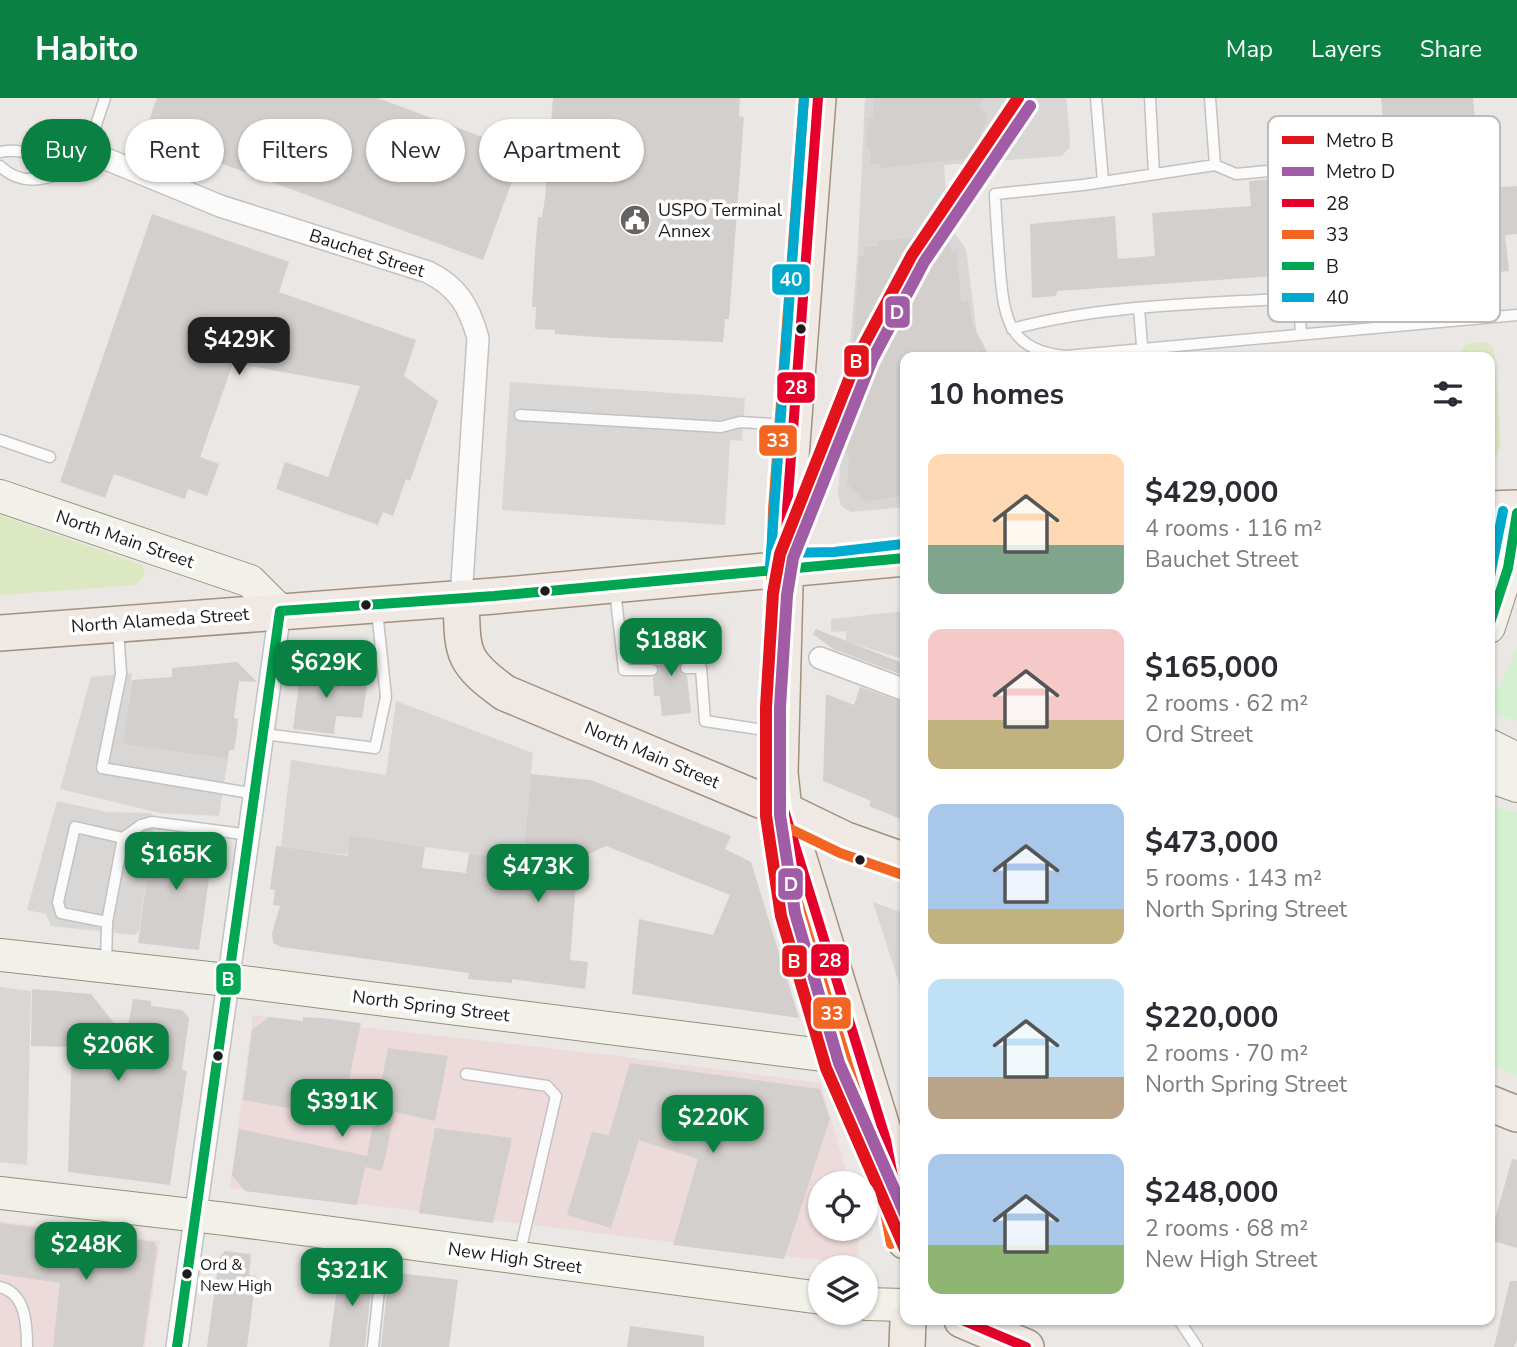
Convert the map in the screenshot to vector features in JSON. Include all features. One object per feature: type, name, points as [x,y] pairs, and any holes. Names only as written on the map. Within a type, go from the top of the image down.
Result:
[{"type":"main road","points":[[818,98],[784,567],[780,733],[784,810],[886,1140],[900,1214]]},
{"type":"main road","points":[[1495,509],[1517,511]]},
{"type":"main road","name":"North Alameda Street","points":[[0,632],[461,598],[784,567],[900,564]]},
{"type":"main road","name":"North Main Street","points":[[461,598],[462,647],[466,657],[476,673],[505,693],[784,810],[846,840],[900,859]]},
{"type":"main road","points":[[1495,1105],[1517,1114]]},
{"type":"main road","points":[[907,1347],[908,1325]]},
{"type":"main road","points":[[974,1325],[1026,1347]]},
{"type":"street","name":"Bauchet Street","points":[[111,161],[220,206],[428,272],[446,281],[461,296],[472,315],[478,338],[461,598]]},
{"type":"street","name":"North Main Street","points":[[0,496],[250,581],[280,611]]},
{"type":"street","points":[[1495,608],[1508,568],[1517,511]]},
{"type":"street","points":[[177,1347],[280,611]]},
{"type":"street","points":[[820,658],[900,688]]},
{"type":"street","points":[[1495,748],[1517,759]]},
{"type":"street","points":[[1495,778],[1517,786]]},
{"type":"street","name":"North Spring Street","points":[[0,955],[227,980],[862,1060]]},
{"type":"street","name":"New High Street","points":[[0,1193],[808,1296]]},
{"type":"street","points":[[878,1304],[900,1305]]},
{"type":"lane","points":[[98,119],[105,98]]},
{"type":"lane","points":[[1096,98],[1103,181]]},
{"type":"lane","points":[[1150,98],[1154,174]]},
{"type":"lane","points":[[1210,98],[1214,165]]},
{"type":"lane","points":[[0,152],[12,149],[21,152]]},
{"type":"lane","points":[[1044,352],[1021,341],[1012,329],[1004,308],[995,194],[1214,165],[1236,174],[1268,171]]},
{"type":"lane","points":[[0,166],[7,172],[21,176]]},
{"type":"lane","points":[[1012,329],[1048,320],[1139,309],[1268,300]]},
{"type":"lane","points":[[1139,309],[1143,352]]},
{"type":"lane","points":[[1300,322],[1301,334]]},
{"type":"lane","points":[[1151,352],[1431,322]]},
{"type":"lane","points":[[520,415],[722,427],[740,422],[794,425]]},
{"type":"lane","points":[[0,440],[50,457]]},
{"type":"lane","points":[[615,584],[624,670],[652,670]]},
{"type":"lane","points":[[264,734],[375,748],[386,697],[376,605]]},
{"type":"lane","points":[[117,624],[121,674],[102,768],[256,794]]},
{"type":"lane","points":[[686,668],[701,668],[705,720],[780,733]]},
{"type":"lane","points":[[105,968],[107,922],[123,838],[141,825],[152,822],[250,835]]},
{"type":"lane","points":[[107,922],[61,913],[58,902],[75,827],[123,838]]},
{"type":"lane","points":[[466,1074],[547,1086],[556,1097],[519,1259]]},
{"type":"lane","points":[[373,1347],[384,1240]]},
{"type":"lane","points":[[0,1287],[18,1298],[27,1322],[27,1347]]},
{"type":"lane","points":[[1181,1325],[1197,1347]]},
{"type":"shaded area","points":[[865,98],[1066,98],[1070,138],[1069,148],[1062,156],[944,165],[948,224],[966,249],[977,336],[922,352],[900,352],[900,507],[851,512],[841,506],[838,494],[858,248]]},
{"type":"shaded area","points":[[510,382],[745,398],[742,441],[730,440],[725,525],[502,510]]},
{"type":"shaded area","points":[[900,612],[900,658],[846,641],[846,631],[831,632],[831,619]]},
{"type":"shaded area","points":[[132,673],[124,744],[228,759],[219,816],[160,813],[60,789],[91,677]]},
{"type":"shaded area","points":[[396,701],[533,753],[523,860],[351,837],[348,855],[281,847],[291,760],[386,775]]},
{"type":"shaded area","points":[[57,801],[107,812],[152,813],[153,834],[139,931],[135,935],[51,926],[46,914],[27,910]]},
{"type":"shaded area","points":[[873,902],[900,912],[900,986]]},
{"type":"shaded area","points":[[0,987],[31,991],[27,1165],[0,1162]]},
{"type":"shaded area","points":[[253,1015],[618,1056],[820,1083],[846,1171],[808,1171],[808,1241],[858,1241],[860,1253],[808,1255],[808,1259],[230,1188]]},
{"type":"shaded area","points":[[0,1221],[160,1241],[145,1347],[0,1347]]},
{"type":"green space","points":[[1486,342],[1494,348],[1494,352],[1462,352],[1466,344]]},
{"type":"green space","points":[[1495,362],[1501,446],[1495,460]]},
{"type":"green space","points":[[0,515],[142,565],[145,574],[136,585],[0,595]]},
{"type":"green space","points":[[1517,649],[1517,721],[1499,716],[1495,708],[1495,696]]},
{"type":"green space","points":[[1495,807],[1517,813],[1517,1075],[1495,1066]]},
{"type":"building","points":[[157,98],[378,98],[434,119],[366,119],[366,182],[465,182],[465,130],[479,136],[479,182],[512,182],[483,260],[271,182],[352,182],[352,119],[238,119],[238,170],[224,164],[224,119],[150,119]]},
{"type":"building","name":"USPO Terminal Annex","points":[[553,98],[740,98],[739,116],[744,117],[729,319],[725,319],[723,342],[611,338],[555,334],[555,330],[535,329],[536,307],[532,307],[535,251],[538,217],[542,217],[546,182],[644,182],[644,119],[551,119]]},
{"type":"building","points":[[874,98],[985,98],[979,107],[988,116],[971,158],[880,168],[880,164],[870,165],[871,149],[866,149],[868,118],[873,118]]},
{"type":"building","points":[[1381,98],[1473,98],[1475,116],[1383,116]]},
{"type":"building","points":[[1500,176],[1501,187],[1517,186],[1517,234],[1505,235],[1509,271],[1500,272]]},
{"type":"building","points":[[1268,179],[1268,276],[1058,291],[1055,296],[1032,298],[1030,224],[1115,216],[1118,259],[1155,256],[1152,213],[1251,206],[1249,181]]},
{"type":"building","points":[[152,214],[289,262],[279,292],[416,340],[404,376],[438,401],[410,481],[406,479],[393,516],[383,512],[378,525],[276,489],[285,462],[328,477],[360,386],[233,363],[200,457],[219,464],[207,496],[188,489],[185,499],[114,474],[105,498],[60,482]]},
{"type":"building","points":[[947,234],[951,251],[957,251],[961,302],[969,301],[973,326],[987,352],[900,352],[900,497],[865,501],[847,484],[849,453],[846,453],[859,256],[864,256],[864,247],[878,246],[878,241]]},
{"type":"building","points":[[816,629],[900,662],[900,674],[833,649],[813,634]]},
{"type":"building","points":[[684,641],[686,660],[678,669],[687,676],[691,713],[662,716],[660,696],[654,696],[653,678],[660,669],[651,662],[650,644]]},
{"type":"building","points":[[237,662],[257,682],[239,681],[234,718],[238,719],[237,733],[234,750],[229,750],[228,759],[123,744],[132,680],[172,677],[172,668]]},
{"type":"building","points":[[310,663],[367,687],[362,718],[336,716],[334,734],[293,729],[301,668]]},
{"type":"building","points":[[860,687],[900,701],[900,819],[869,806],[871,801],[823,781],[826,694],[854,705]]},
{"type":"building","points":[[531,774],[591,780],[731,836],[725,849],[751,862],[799,1018],[632,994],[639,919],[713,935],[730,895],[606,846],[578,859],[570,960],[588,962],[585,989],[512,979],[512,983],[468,979],[469,973],[281,947],[273,943],[272,933],[280,906],[273,905],[275,890],[270,889],[276,846],[348,856],[350,836],[425,847],[422,868],[466,873],[469,853],[523,860]]},
{"type":"building","points":[[153,834],[214,842],[199,950],[138,943]]},
{"type":"building","points":[[32,989],[91,994],[126,1038],[133,999],[151,1001],[151,1006],[182,1010],[189,1018],[182,1070],[187,1071],[170,1185],[68,1172],[72,1047],[31,1046]]},
{"type":"building","points":[[269,1017],[303,1021],[303,1017],[322,1018],[361,1023],[341,1117],[243,1100],[252,1030]]},
{"type":"building","points":[[388,1048],[448,1056],[435,1121],[395,1112],[382,1171],[365,1167],[357,1205],[245,1191],[232,1175],[239,1129],[367,1156]]},
{"type":"building","points":[[630,1063],[820,1089],[830,1119],[813,1171],[808,1171],[808,1186],[784,1259],[673,1245],[698,1159],[639,1140],[611,1228],[567,1215],[592,1132],[609,1135]]},
{"type":"building","points":[[435,1128],[512,1138],[493,1223],[419,1213]]},
{"type":"building","points":[[1512,1159],[1517,1160],[1517,1248],[1495,1242],[1495,1219]]},
{"type":"building","points":[[0,1223],[154,1242],[157,1248],[143,1347],[53,1347],[60,1283],[0,1274]]},
{"type":"building","points":[[225,1251],[251,1254],[249,1275],[256,1276],[247,1347],[207,1347],[219,1258]]},
{"type":"building","points":[[340,1266],[373,1270],[365,1347],[329,1347]]},
{"type":"building","points":[[389,1272],[458,1280],[449,1347],[381,1347]]},
{"type":"building","points":[[1510,1281],[1517,1281],[1517,1340],[1514,1347],[1494,1347]]},
{"type":"building","points":[[630,1326],[704,1336],[704,1347],[627,1347]]},
{"type":"metro line","name":"B","points":[[900,1238],[826,1068],[781,916],[766,816],[766,707],[773,593],[780,554],[859,354],[912,255],[1018,98]]},
{"type":"metro line","name":"D","points":[[900,1203],[839,1063],[795,913],[780,815],[780,707],[787,595],[793,558],[872,360],[924,262],[1030,106]]},
{"type":"transit line","name":"33","points":[[804,98],[773,509],[766,775],[771,814],[872,1143],[891,1244]]},
{"type":"transit line","name":"40","points":[[770,566],[804,98]]},
{"type":"transit line","name":"28","points":[[818,98],[787,510],[780,773],[784,810],[886,1140],[900,1214]]},
{"type":"transit line","name":"40","points":[[1495,551],[1503,511]]},
{"type":"transit line","name":"B","points":[[1495,608],[1508,568],[1517,513]]},
{"type":"transit line","name":"40","points":[[784,553],[834,552],[900,544]]},
{"type":"transit line","name":"B","points":[[280,611],[494,596],[900,558]]},
{"type":"transit line","name":"B","points":[[177,1347],[280,611]]},
{"type":"transit line","name":"33","points":[[778,823],[840,853],[900,874]]},
{"type":"transit line","name":"28","points":[[974,1325],[1026,1347]]},
{"type":"place","name":"USPO Terminal Annex","points":[[635,220]]},
{"type":"place","name":"Ord & New High","points":[[187,1274]]}]
